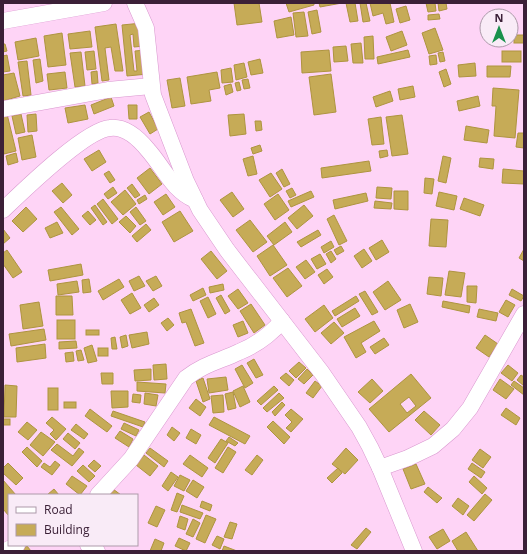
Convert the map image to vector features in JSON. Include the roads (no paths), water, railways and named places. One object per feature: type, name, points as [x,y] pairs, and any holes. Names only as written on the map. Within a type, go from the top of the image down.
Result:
[{"type":"street","points":[[3,21],[104,3]]},
{"type":"street","points":[[135,3],[146,28],[153,95],[159,114],[195,200],[226,250],[342,401],[370,446],[414,551]]},
{"type":"street","points":[[3,109],[108,90],[152,86]]},
{"type":"street","points":[[3,210],[35,180],[81,143],[99,130],[111,127],[124,130],[135,136],[149,150],[167,177],[178,190],[185,196],[195,200]]},
{"type":"street","points":[[380,468],[408,458],[433,446],[453,429],[470,408],[524,314]]},
{"type":"street","points":[[99,494],[131,459],[186,378],[198,369],[239,353],[257,343],[273,331],[282,321]]},
{"type":"street","points":[[5,551],[15,546]]}]
